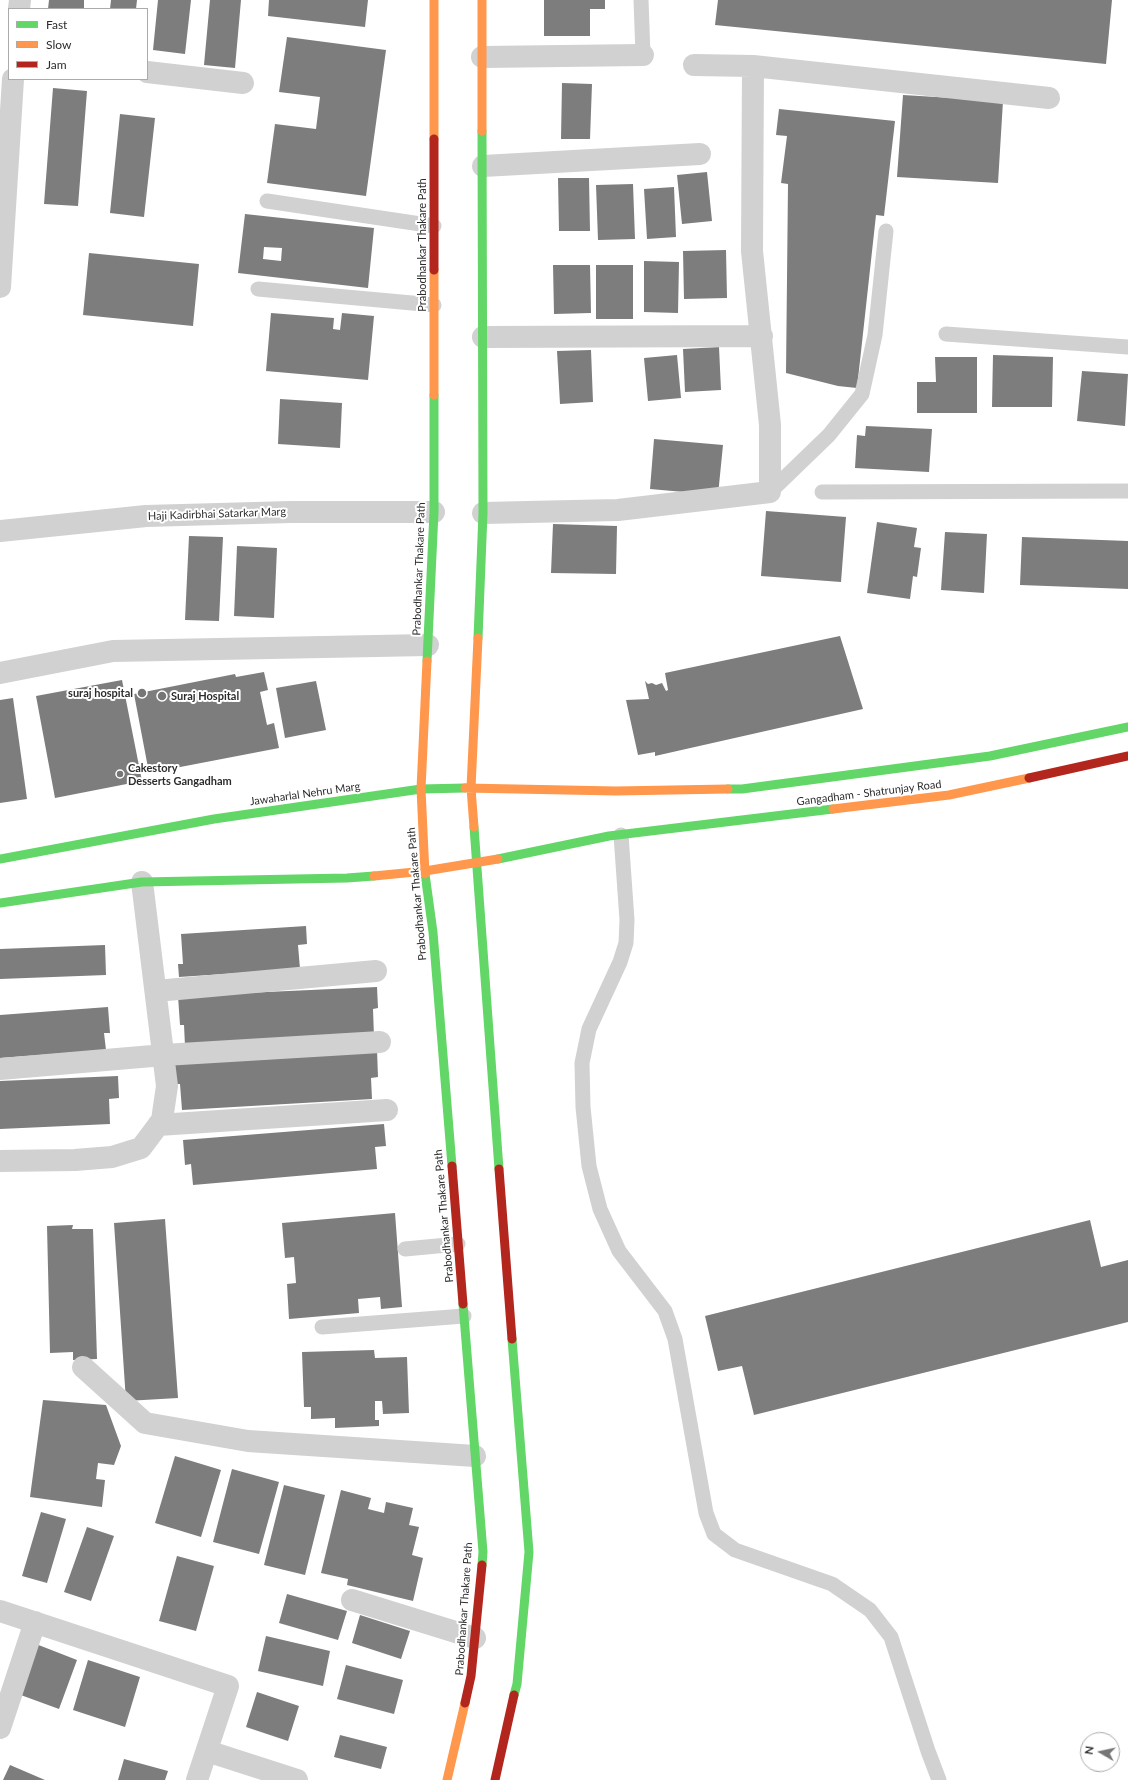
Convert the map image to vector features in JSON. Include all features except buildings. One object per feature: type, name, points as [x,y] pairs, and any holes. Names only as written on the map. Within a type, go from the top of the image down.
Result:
[{"type":"main road","name":"Prabodhankar Thakare Path","points":[[434,0],[434,512],[421,789],[425,871],[433,932],[483,1552],[472,1676],[447,1780]]},
{"type":"main road","points":[[482,0],[483,513],[471,788],[475,864],[529,1552],[517,1684],[495,1780]]},
{"type":"main road","name":"Gangadham - Shatrunjay Road","points":[[616,791],[742,789],[990,756],[1128,727]]},
{"type":"main road","name":"Gangadham - Shatrunjay Road","points":[[615,835],[949,795],[1128,756]]},
{"type":"main road","name":"Jawaharlal Nehru Marg","points":[[0,859],[214,819],[421,789],[471,788],[616,791]]},
{"type":"main road","points":[[0,903],[142,882],[347,878],[425,871],[475,864],[615,835]]},
{"type":"street","points":[[482,57],[643,55]]},
{"type":"street","points":[[694,65],[753,66],[1049,98]]},
{"type":"street","points":[[483,513],[618,510],[770,492],[770,425],[762,336],[752,251],[753,66]]},
{"type":"street","points":[[148,72],[243,83]]},
{"type":"street","points":[[0,287],[13,80]]},
{"type":"street","points":[[483,166],[700,154]]},
{"type":"street","points":[[482,337],[762,336]]},
{"type":"street","name":"Haji Kadirbhai Satarkar Marg","points":[[0,530],[146,516],[291,512],[434,512]]},
{"type":"street","points":[[0,673],[113,651],[428,645]]},
{"type":"street","points":[[0,1161],[75,1160],[112,1157],[141,1148],[162,1120],[168,1086],[142,882]]},
{"type":"street","points":[[156,991],[376,971]]},
{"type":"street","points":[[0,1069],[164,1055],[380,1042]]},
{"type":"street","points":[[158,1125],[387,1110]]},
{"type":"street","points":[[83,1367],[144,1423],[248,1441],[475,1456]]},
{"type":"street","points":[[352,1600],[475,1638]]},
{"type":"street","points":[[0,1611],[228,1686],[197,1780]]},
{"type":"street","points":[[0,1728],[35,1622]]},
{"type":"street","points":[[207,1751],[297,1780]]},
{"type":"lane","points":[[641,0],[643,55]]},
{"type":"lane","points":[[267,201],[434,226]]},
{"type":"lane","points":[[770,492],[829,434],[862,394],[875,335],[886,231]]},
{"type":"lane","points":[[258,289],[434,305]]},
{"type":"lane","points":[[946,334],[1128,346]]},
{"type":"lane","points":[[822,492],[1128,491]]},
{"type":"lane","points":[[615,835],[627,920],[626,943],[620,962],[589,1030],[582,1063],[583,1107],[589,1166],[600,1209],[619,1251],[666,1311],[675,1339],[706,1513],[714,1534],[735,1550],[832,1584],[870,1610],[891,1637],[928,1751],[940,1780]]},
{"type":"lane","points":[[405,1249],[458,1244]]},
{"type":"lane","points":[[322,1327],[464,1316]]},
{"type":"traffic: fast","points":[[478,638],[483,513],[482,131]]},
{"type":"traffic: fast","points":[[427,661],[434,512],[434,395]]},
{"type":"traffic: fast","points":[[728,789],[742,789],[990,756],[1128,727]]},
{"type":"traffic: fast","points":[[0,859],[214,819],[421,789],[465,788]]},
{"type":"traffic: fast","points":[[498,859],[609,836],[833,809]]},
{"type":"traffic: fast","points":[[474,827],[499,1169]]},
{"type":"traffic: fast","points":[[425,874],[433,932],[452,1166]]},
{"type":"traffic: fast","points":[[0,903],[142,882],[347,878],[374,876]]},
{"type":"traffic: fast","points":[[463,1304],[483,1552],[482,1565]]},
{"type":"traffic: fast","points":[[512,1339],[529,1552],[517,1684],[514,1695]]},
{"type":"traffic: slow","points":[[434,0],[434,139]]},
{"type":"traffic: slow","points":[[482,0],[482,131]]},
{"type":"traffic: slow","points":[[434,270],[434,395]]},
{"type":"traffic: slow","points":[[474,827],[471,788],[478,638]]},
{"type":"traffic: slow","points":[[425,874],[421,789],[427,661]]},
{"type":"traffic: slow","points":[[833,809],[949,795],[1029,778]]},
{"type":"traffic: slow","points":[[465,788],[616,791],[728,789]]},
{"type":"traffic: slow","points":[[374,876],[425,871],[498,859]]},
{"type":"traffic: slow","points":[[447,1780],[465,1703]]},
{"type":"traffic: jam","points":[[434,139],[434,270]]},
{"type":"traffic: jam","points":[[1029,778],[1128,756]]},
{"type":"traffic: jam","points":[[452,1166],[463,1304]]},
{"type":"traffic: jam","points":[[499,1169],[512,1339]]},
{"type":"traffic: jam","points":[[465,1703],[471,1676],[482,1565]]},
{"type":"traffic: jam","points":[[495,1780],[514,1695]]},
{"type":"place","name":"suraj hospital","points":[[142,693]]},
{"type":"place","name":"Suraj Hospital","points":[[162,696]]},
{"type":"place","name":"Cakestory Desserts Gangadham","points":[[120,774]]}]
